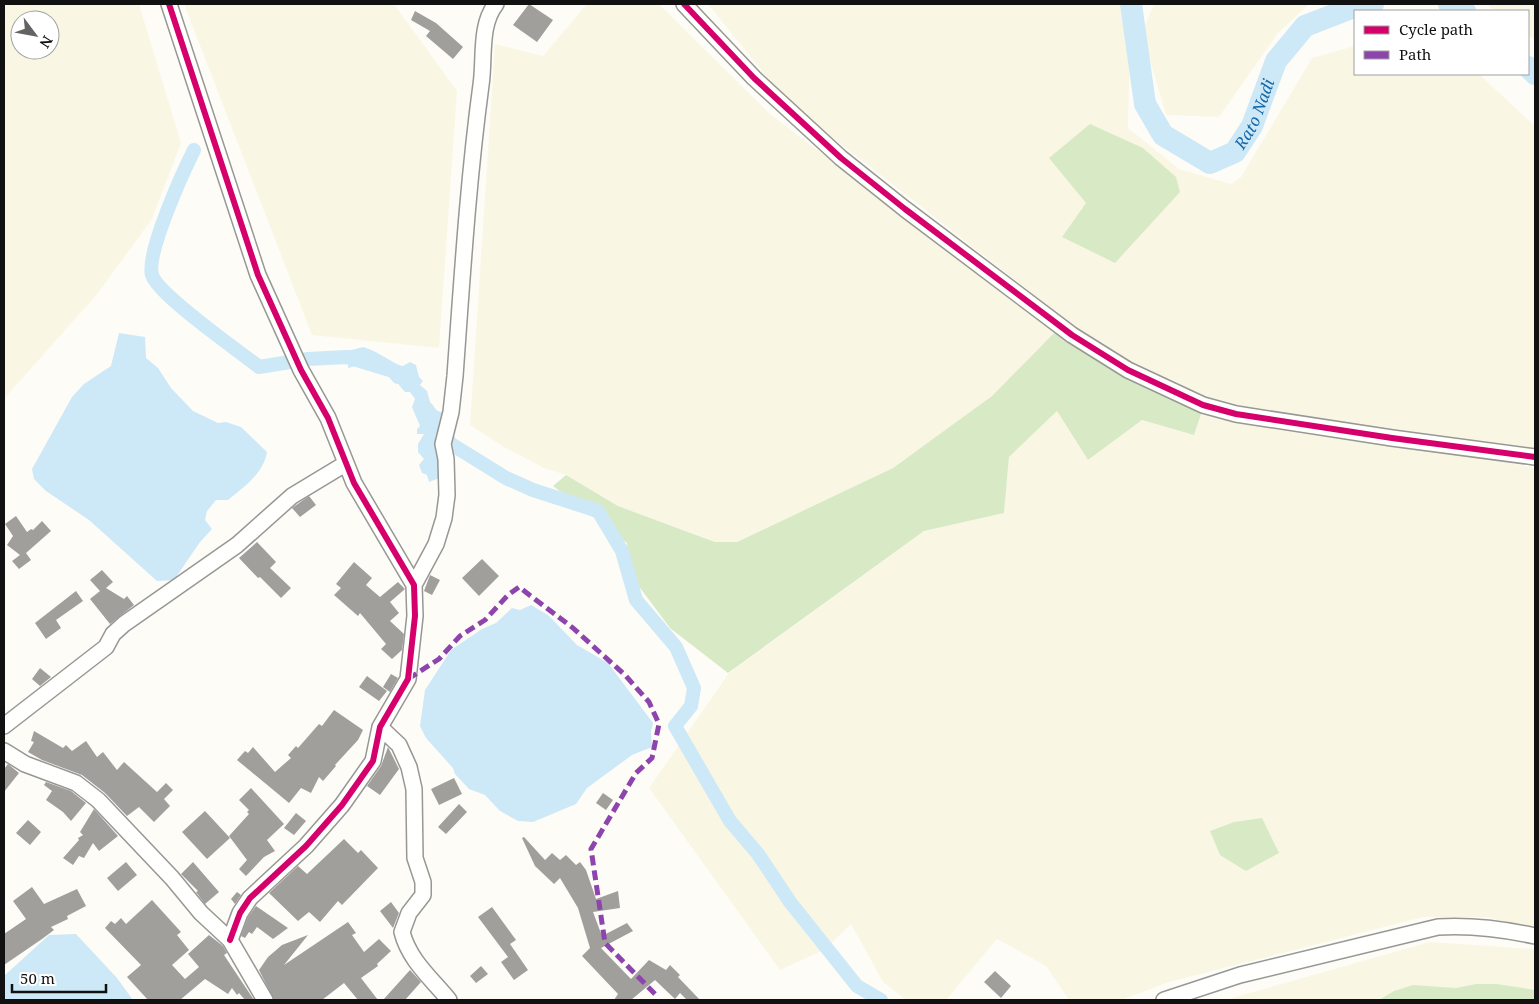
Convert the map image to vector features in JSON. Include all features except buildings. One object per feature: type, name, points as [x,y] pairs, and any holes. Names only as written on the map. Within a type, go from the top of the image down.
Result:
[{"type":"street","points":[[169,4],[258,275],[301,370],[328,418],[345,464],[377,525],[414,586],[415,616],[408,679],[380,727],[373,761],[342,805],[306,846],[250,898],[240,912],[230,940]]},
{"type":"street","points":[[414,586],[436,544],[444,518],[447,495],[446,459],[443,444],[451,412],[455,376],[474,134],[482,83],[486,28],[489,13],[496,4]]},
{"type":"street","points":[[684,4],[754,78],[842,158],[905,209],[1072,335],[1128,370],[1203,405],[1236,414],[1392,438],[1535,457]]},
{"type":"street","points":[[4,726],[106,647],[113,634],[124,624],[237,545],[292,496],[345,464]]},
{"type":"street","points":[[380,727],[399,745],[410,767],[414,789],[415,858],[423,882],[423,895],[409,913],[402,932],[403,936],[408,950],[433,984],[449,1000]]},
{"type":"street","points":[[4,751],[25,764],[76,783],[98,800],[166,871],[200,913],[230,940],[265,1000]]},
{"type":"street","points":[[1164,1000],[1240,975],[1438,927],[1474,927],[1535,936]]},
{"type":"shaded area","points":[[4,4],[139,4],[181,143],[152,219],[98,293],[4,399]]},
{"type":"shaded area","points":[[184,4],[394,4],[457,91],[439,348],[312,335]]},
{"type":"shaded area","points":[[587,4],[659,4],[770,114],[1056,331],[992,396],[893,468],[737,542],[716,542],[618,506],[566,475],[544,468],[504,447],[470,425],[495,44],[543,56]]},
{"type":"shaded area","points":[[708,4],[1131,4],[1128,128],[1179,169],[1231,184],[1241,177],[1312,58],[1354,46],[1354,75],[1480,75],[1535,126],[1535,452],[1216,403],[1106,351],[787,102]]},
{"type":"shaded area","points":[[1154,4],[1309,4],[1278,33],[1219,117],[1166,115],[1142,32]]},
{"type":"shaded area","points":[[1485,4],[1535,4],[1535,40],[1529,36],[1529,10],[1494,10]]},
{"type":"shaded area","points":[[1203,408],[1535,468],[1535,929],[1487,917],[1423,917],[1169,982],[1121,1000],[1069,1000],[1046,966],[997,939],[946,1000],[906,1000],[883,982],[851,924],[824,950],[780,970],[649,788],[729,673],[924,531],[1004,513],[1009,457],[1057,411],[1088,460],[1142,420],[1194,435]]},
{"type":"shaded area","points":[[1430,942],[1535,949],[1535,1000],[1225,1000]]},
{"type":"green space","points":[[1090,124],[1143,148],[1176,177],[1180,192],[1115,263],[1062,237],[1086,203],[1049,158]]},
{"type":"green space","points":[[1056,331],[1203,408],[1194,435],[1142,420],[1088,460],[1057,411],[1009,457],[1004,513],[924,531],[728,673],[670,628],[629,573],[627,543],[553,486],[566,475],[618,506],[715,542],[737,542],[893,468],[992,396]]},
{"type":"green space","points":[[1262,818],[1279,853],[1246,871],[1220,855],[1210,831],[1234,822]]},
{"type":"green space","points":[[1476,984],[1497,984],[1535,990],[1535,1000],[1379,1000],[1394,991],[1413,985],[1456,988]]},
{"type":"water","points":[[119,333],[145,337],[146,358],[158,368],[171,388],[193,411],[218,423],[226,422],[241,427],[267,452],[265,460],[252,479],[228,500],[216,500],[207,511],[205,520],[212,529],[200,542],[174,580],[157,581],[89,520],[46,491],[34,479],[32,469],[72,397],[84,384],[111,366]]},
{"type":"water","points":[[363,347],[400,365],[403,366],[410,362],[416,365],[419,377],[423,381],[420,385],[427,391],[432,409],[444,413],[436,428],[435,447],[442,477],[429,482],[427,475],[422,473],[419,465],[424,459],[418,452],[418,444],[424,434],[417,434],[417,429],[420,426],[412,407],[415,399],[410,392],[405,392],[389,373],[373,363],[365,363],[348,368],[349,358],[344,352]]},
{"type":"water","points":[[531,605],[548,615],[577,645],[608,663],[653,723],[651,732],[652,747],[632,755],[587,788],[576,804],[533,822],[518,821],[500,811],[485,795],[469,789],[426,738],[420,726],[425,690],[451,650],[482,629],[496,623],[512,608],[520,610]]},
{"type":"water","points":[[76,934],[117,978],[133,1000],[4,1000],[4,976],[49,935]]},
{"type":"waterway","name":"Rato Nadi","points":[[1131,4],[1145,104],[1163,135],[1210,163],[1235,152],[1252,126],[1276,61],[1305,26],[1354,7],[1373,4]]},
{"type":"waterway","name":"Rato Nadi","points":[[1449,4],[1463,10]]},
{"type":"waterway","name":"Rato Nadi","points":[[1529,68],[1535,74]]},
{"type":"waterway","points":[[194,150],[167,212],[154,249],[152,275],[157,284],[183,309],[259,367],[308,359],[347,357],[393,371],[398,377]]},
{"type":"waterway","points":[[427,409],[451,444],[506,478],[533,490],[598,511],[622,551],[636,600],[676,647],[694,688],[691,706],[675,726],[730,821],[758,854],[790,902],[857,986],[881,1000]]},
{"type":"marked path","points":[[408,679],[439,659],[460,636],[485,620],[508,595],[519,587],[573,628],[625,675],[649,702],[659,724],[652,758],[636,773],[591,849],[605,943],[655,994]]},
{"type":"cycle path","points":[[169,4],[258,275],[301,370],[328,418],[354,483],[414,585],[415,616],[408,679],[380,727],[373,761],[342,805],[306,846],[250,898],[240,913],[230,940]]},
{"type":"cycle path","points":[[684,4],[754,78],[841,158],[905,209],[1072,335],[1128,370],[1203,405],[1236,414],[1392,438],[1535,457]]}]
